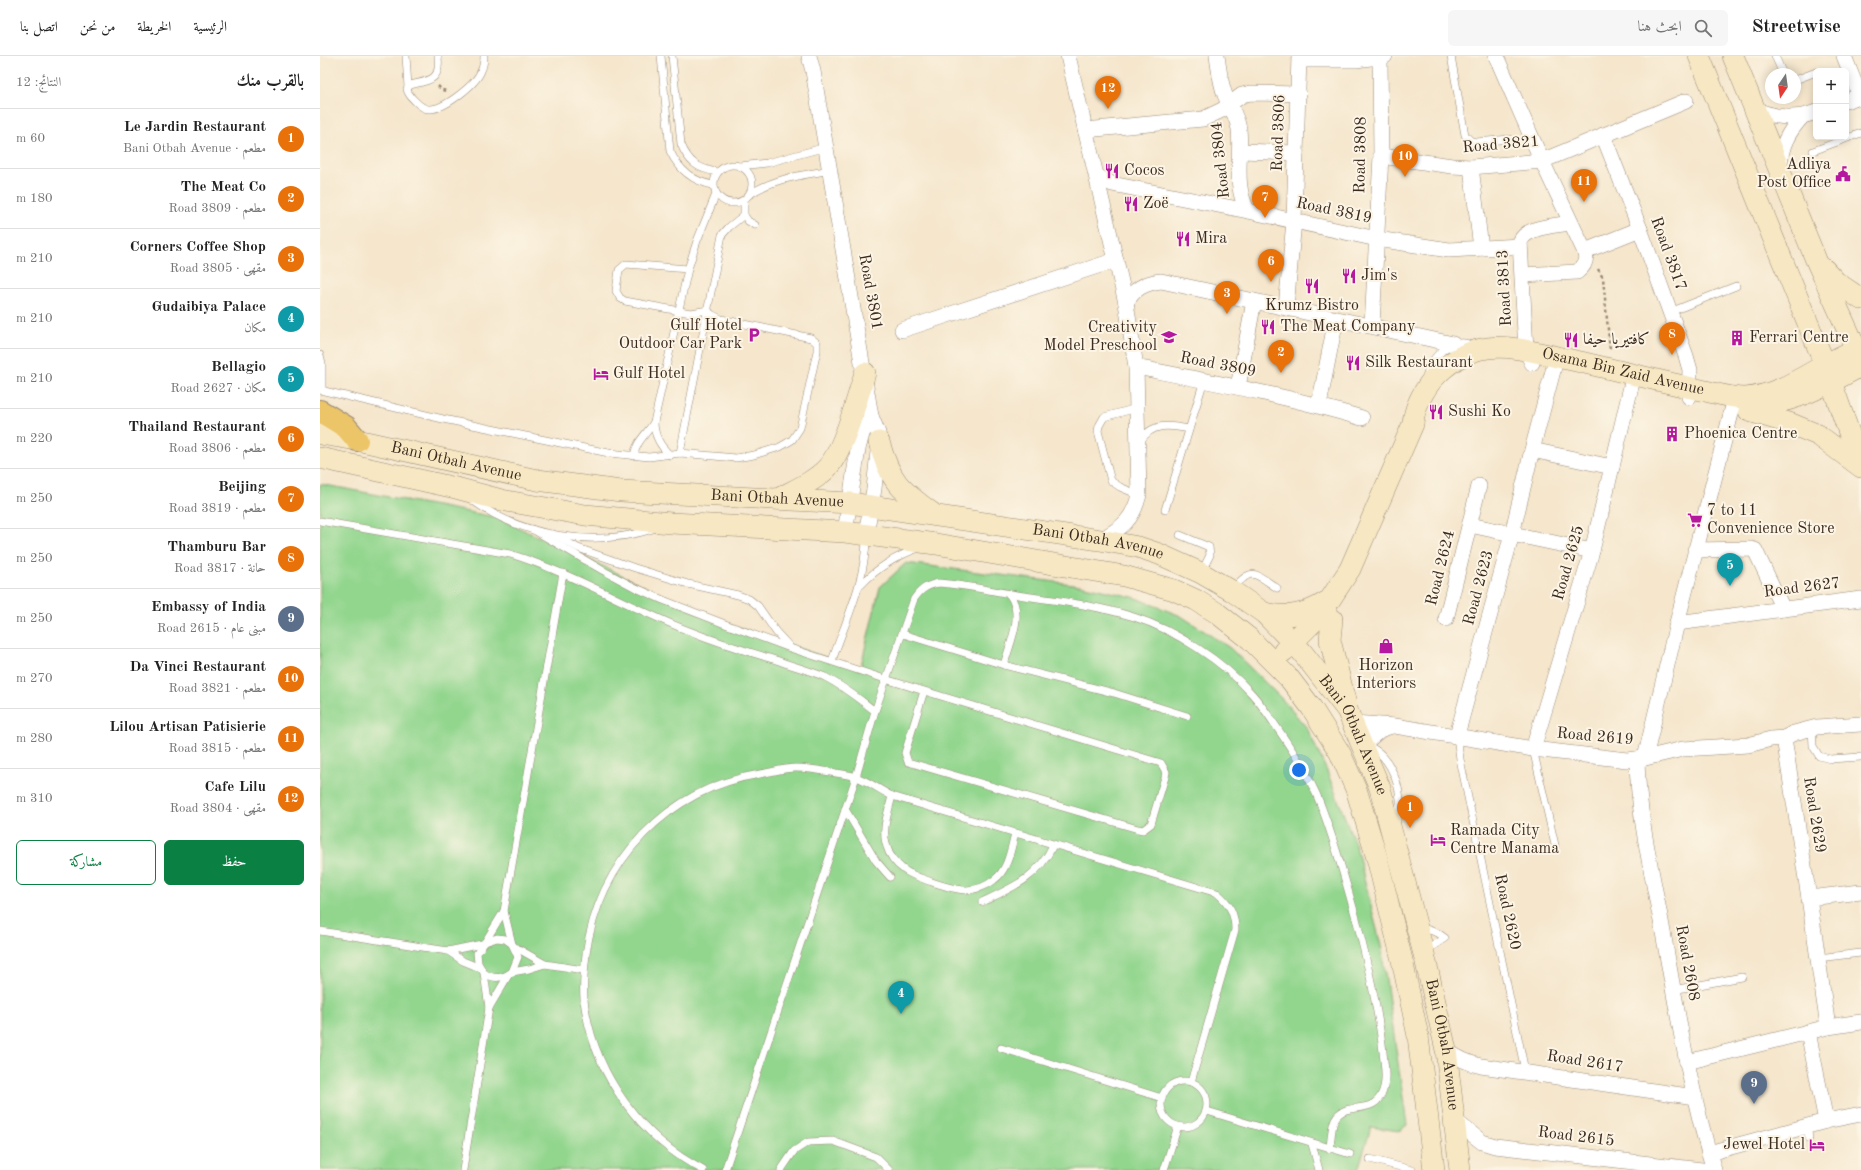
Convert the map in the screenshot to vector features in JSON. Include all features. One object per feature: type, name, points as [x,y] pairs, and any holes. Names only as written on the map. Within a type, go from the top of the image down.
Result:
[{"type":"main road","points":[[1699,56],[1828,374],[1861,467]]},
{"type":"main road","points":[[1734,56],[1816,260],[1860,356]]},
{"type":"main road","points":[[1816,260],[1836,282],[1861,299]]},
{"type":"main road","name":"Osama Bin Zaid Avenue","points":[[1298,647],[1333,597],[1350,569],[1413,424],[1414,415],[1443,369],[1456,359],[1478,350],[1505,347],[1554,367],[1633,379],[1734,406],[1756,407],[1783,402],[1804,395],[1828,374],[1860,356]]},
{"type":"main road","name":"Osama Bin Zaid Avenue","points":[[1413,424],[1422,419],[1442,386],[1466,368],[1492,359],[1529,357],[1612,369],[1633,379]]},
{"type":"main road","points":[[777,500],[811,481],[827,467],[839,449],[866,373]]},
{"type":"main road","name":"Osama Bin Zaid Avenue","points":[[1690,393],[1732,397],[1755,397],[1828,374]]},
{"type":"main road","points":[[1734,406],[1789,423],[1818,435],[1861,467]]},
{"type":"main road","points":[[320,411],[346,427],[357,440]]},
{"type":"main road","name":"Bani Otbah Avenue","points":[[320,434],[357,440],[565,485],[622,491],[850,503],[1100,540],[1138,547],[1159,554],[1201,573],[1232,590],[1264,613],[1298,647],[1350,717],[1380,788],[1425,958],[1446,1050],[1460,1170]]},
{"type":"main road","points":[[879,442],[885,463],[898,486],[907,495],[934,515]]},
{"type":"main road","name":"Bani Otbah Avenue","points":[[320,458],[550,510],[607,518],[671,523],[866,534],[936,544],[1124,576],[1174,590],[1196,600],[1217,613],[1250,639],[1276,663],[1311,707],[1340,753],[1356,789],[1377,858],[1402,960],[1418,1036],[1434,1170]]},
{"type":"main road","name":"Osama Bin Zaid Avenue","points":[[1276,663],[1282,653],[1298,647],[1332,619],[1341,602],[1350,569]]},
{"type":"main road","points":[[1264,613],[1276,616],[1298,615],[1311,611],[1333,597]]},
{"type":"main road","points":[[1332,619],[1330,640],[1350,717]]},
{"type":"street","name":"Road 3801","points":[[809,56],[831,170],[872,416],[878,433],[879,442],[872,506],[866,534]]},
{"type":"street","points":[[1068,56],[1126,303],[1136,367],[1139,495],[1131,518],[1114,532],[1100,540]]},
{"type":"street","name":"Road 3804","points":[[1216,56],[1220,81],[1238,123],[1240,151],[1240,194],[1248,211]]},
{"type":"street","points":[[1496,56],[1585,254],[1585,263],[1577,272],[1523,275]]},
{"type":"street","points":[[1844,56],[1857,98]]},
{"type":"street","name":"Road 3808","points":[[1299,58],[1350,60],[1382,57],[1381,156],[1372,326]]},
{"type":"street","name":"Road 3806","points":[[1286,308],[1294,221],[1299,58]]},
{"type":"street","name":"Road 3804","points":[[1085,130],[1203,119],[1213,116],[1242,95],[1251,93],[1299,94]]},
{"type":"street","name":"Road 3821","points":[[1381,156],[1452,166],[1471,167],[1542,161],[1686,101]]},
{"type":"street","points":[[1756,110],[1779,117],[1809,115]]},
{"type":"street","points":[[1780,171],[1780,159],[1787,136],[1809,115]]},
{"type":"street","name":"Road 3817","points":[[1603,135],[1640,229],[1690,370],[1690,393]]},
{"type":"street","points":[[1240,151],[1296,153]]},
{"type":"street","points":[[1471,167],[1481,248]]},
{"type":"street","name":"Road 3819","points":[[1096,176],[1112,184],[1248,211],[1376,239],[1449,250],[1520,246]]},
{"type":"street","name":"Road 3813","points":[[1529,357],[1520,246],[1522,238],[1527,232],[1570,223]]},
{"type":"street","points":[[1585,254],[1640,229]]},
{"type":"street","points":[[902,330],[1116,260]]},
{"type":"street","points":[[1126,303],[1140,286],[1161,280],[1453,344]]},
{"type":"street","points":[[1238,387],[1254,301]]},
{"type":"street","points":[[1319,405],[1336,319]]},
{"type":"street","name":"Road 3809","points":[[1136,367],[1319,405],[1362,418]]},
{"type":"street","name":"Road 2623","points":[[1457,735],[1512,534],[1554,367]]},
{"type":"street","name":"Road 2625","points":[[1533,749],[1592,551],[1633,379]]},
{"type":"street","points":[[1641,759],[1734,406]]},
{"type":"street","points":[[845,532],[858,449],[862,434],[872,416]]},
{"type":"street","points":[[1532,450],[1612,467]]},
{"type":"street","name":"Road 2624","points":[[1446,619],[1479,486]]},
{"type":"street","name":"Road 2624","points":[[1470,525],[1592,551]]},
{"type":"street","points":[[1696,550],[1755,550],[1783,609]]},
{"type":"street","name":"Road 2627","points":[[1677,623],[1861,599]]},
{"type":"street","name":"Road 2619","points":[[1350,717],[1533,749],[1641,759],[1677,750],[1748,745],[1771,739],[1784,738],[1812,728],[1861,724]]},
{"type":"street","name":"Road 2619","points":[[1363,745],[1380,730],[1395,726]]},
{"type":"street","name":"Road 2629","points":[[1784,738],[1828,1027]]},
{"type":"street","name":"Road 2608","points":[[1641,759],[1638,793],[1687,1062],[1714,1170]]},
{"type":"street","points":[[1809,898],[1861,892]]},
{"type":"street","points":[[1687,1062],[1828,1027],[1861,1022]]},
{"type":"street","points":[[1808,1032],[1826,1121]]},
{"type":"street","name":"Road 2617","points":[[1446,1050],[1475,1064],[1695,1097]]},
{"type":"street","points":[[1450,1084],[1475,1064]]},
{"type":"street","points":[[1709,1152],[1808,1132],[1826,1121],[1861,1114]]},
{"type":"street","name":"Road 2615","points":[[1453,1119],[1477,1138],[1495,1146],[1702,1170]]},
{"type":"lane","points":[[406,56],[408,94],[419,106],[429,109],[439,107],[472,84],[481,71],[485,56]]},
{"type":"lane","points":[[408,87],[435,77],[439,68],[438,56]]},
{"type":"lane","points":[[661,56],[670,151],[676,163],[684,172],[694,179],[713,185]]},
{"type":"lane","points":[[672,56],[681,144],[685,154],[691,162],[700,169],[717,172]]},
{"type":"lane","points":[[1451,56],[1465,135],[1476,142],[1510,139]]},
{"type":"lane","points":[[1775,56],[1780,68]]},
{"type":"lane","points":[[1801,78],[1813,73]]},
{"type":"lane","points":[[1813,151],[1861,133]]},
{"type":"lane","points":[[826,147],[767,163],[740,166],[728,165],[717,172],[713,185],[716,194],[720,198],[729,203],[740,202],[758,188],[781,179],[831,170]]},
{"type":"lane","points":[[684,172],[691,162]]},
{"type":"lane","points":[[740,166],[746,170],[752,182],[752,189],[746,198],[744,215],[748,221],[755,225]]},
{"type":"lane","points":[[634,456],[639,441],[654,422],[677,311],[688,269],[697,241],[716,194]]},
{"type":"lane","points":[[680,453],[722,236],[729,227],[744,215]]},
{"type":"lane","points":[[688,269],[630,263],[622,266],[618,274],[616,291],[620,298],[625,301],[677,311],[697,313],[708,310]]},
{"type":"lane","points":[[1670,312],[1736,286]]},
{"type":"lane","points":[[320,355],[322,363],[321,390],[609,453],[634,456],[670,455],[680,453],[745,457],[780,447],[792,440],[800,428],[818,351],[817,343],[811,338],[721,319],[711,314],[708,310]]},
{"type":"lane","points":[[1430,388],[1426,376],[1428,368],[1434,360],[1453,344],[1461,342],[1470,344],[1478,350]]},
{"type":"lane","points":[[1165,510],[1204,380]]},
{"type":"lane","points":[[1137,408],[1104,418],[1099,426],[1098,432],[1111,481],[1120,487],[1139,495]]},
{"type":"lane","points":[[654,422],[656,437],[670,455]]},
{"type":"lane","points":[[1138,444],[1143,437],[1156,428],[1173,426],[1189,430]]},
{"type":"lane","points":[[456,488],[482,507],[532,529],[602,570],[663,600],[790,648],[924,691],[1161,763],[1166,772],[1151,824],[1143,830],[1138,829],[908,762],[905,753],[924,691]]},
{"type":"lane","points":[[320,521],[510,554],[537,562],[563,573],[623,603],[684,629],[825,677],[851,693],[875,711]]},
{"type":"lane","points":[[532,529],[581,538],[604,537],[649,530],[671,523]]},
{"type":"lane","points":[[554,534],[578,548],[635,568],[688,584],[738,595],[749,599],[758,606],[776,632],[790,648]]},
{"type":"lane","points":[[832,661],[860,586],[865,564],[866,534]]},
{"type":"lane","points":[[1180,535],[1209,546],[1210,556],[1201,573]]},
{"type":"lane","points":[[860,586],[886,562],[902,554],[936,544]]},
{"type":"lane","points":[[463,1170],[489,1008],[482,971],[478,964],[477,953],[504,910],[563,573]]},
{"type":"lane","points":[[1232,590],[1242,578],[1250,574],[1258,575],[1277,588]]},
{"type":"lane","points":[[725,1170],[856,776],[875,711],[903,634],[914,598],[920,590],[929,584],[950,584],[1065,602],[1134,618],[1167,631],[1197,649],[1226,669],[1252,693],[1291,748],[1320,801],[1346,880],[1367,962],[1380,1030],[1385,1075],[1384,1087],[1381,1096],[1374,1104],[1365,1108],[1343,1110],[1335,1118],[1330,1149]]},
{"type":"lane","points":[[1004,665],[1017,619],[1015,601],[1009,594]]},
{"type":"lane","points":[[903,634],[1004,665],[1114,693],[1187,716]]},
{"type":"lane","points":[[1812,728],[1814,746],[1819,756],[1830,759],[1861,757]]},
{"type":"lane","name":"Road 2620","points":[[1457,735],[1460,759],[1525,1071]]},
{"type":"lane","points":[[1533,749],[1555,845]]},
{"type":"lane","points":[[703,1170],[690,1164],[663,1144],[640,1122],[619,1096],[603,1068],[591,1038],[584,1006],[584,970],[594,913],[607,885],[623,858],[643,835],[666,814],[690,797],[715,785],[742,776],[797,768],[856,776],[892,796],[1052,845],[1207,889],[1221,897],[1231,909],[1235,919],[1235,930],[1191,1082]]},
{"type":"lane","points":[[892,796],[884,832],[887,848],[891,856],[909,873],[954,889],[975,889],[994,880],[1002,871],[1015,834]]},
{"type":"lane","points":[[845,809],[876,861],[890,878]]},
{"type":"lane","points":[[982,902],[1032,875],[1042,866],[1052,845]]},
{"type":"lane","points":[[489,1008],[511,972],[518,957],[513,946],[504,910]]},
{"type":"lane","points":[[320,931],[448,951],[484,943],[497,938],[505,939],[513,946],[545,964],[584,970]]},
{"type":"lane","points":[[448,951],[488,976],[500,978],[511,972],[529,969],[545,964]]},
{"type":"lane","points":[[1818,958],[1861,953]]},
{"type":"lane","points":[[1673,990],[1742,977]]},
{"type":"lane","points":[[1001,1048],[1162,1098]]},
{"type":"lane","points":[[1183,1081],[1191,1082],[1202,1090],[1206,1096],[1207,1111],[1198,1122],[1185,1127],[1178,1126],[1166,1118],[1163,1112],[1162,1098],[1170,1086],[1183,1081]]},
{"type":"lane","points":[[1207,1111],[1312,1144],[1350,1154]]},
{"type":"lane","points":[[1164,1170],[1178,1126]]},
{"type":"lane","points":[[781,1170],[794,1151],[808,1142],[833,1141],[876,1157],[888,1170]]},
{"type":"lane","points":[[1312,1144],[1319,1170]]},
{"type":"lane","points":[[1370,1159],[1412,1170]]},
{"type":"path","points":[[1585,254],[1597,266],[1603,278],[1612,369]]},
{"type":"green space","points":[[320,484],[495,517],[607,568],[704,616],[860,669],[880,587],[906,563],[1080,585],[1133,597],[1181,616],[1230,648],[1280,697],[1307,728],[1326,769],[1356,846],[1381,946],[1407,1125],[1399,1131],[1371,1127],[1358,1170],[320,1170]]},
{"type":"place","name":"Cafe Lilu","points":[[1108,109]]},
{"type":"place","name":"Cocos","points":[[1112,171]]},
{"type":"place","name":"Adliya Post Office","points":[[1843,174]]},
{"type":"place","name":"Da Vinci Restaurant","points":[[1405,177]]},
{"type":"place","name":"Lilou Artisan Patisierie","points":[[1584,202]]},
{"type":"place","name":"Zoë","points":[[1131,204]]},
{"type":"place","name":"Beijing","points":[[1265,218]]},
{"type":"place","name":"Mira","points":[[1183,239]]},
{"type":"place","name":"Jim's","points":[[1349,276]]},
{"type":"place","name":"Thailand Restaurant","points":[[1271,282]]},
{"type":"place","name":"Krumz Bistro","points":[[1312,286]]},
{"type":"place","name":"Corners Coffee Shop","points":[[1227,314]]},
{"type":"place","name":"The Meat Company","points":[[1268,327]]},
{"type":"place","name":"Gulf Hotel Outdoor Car Park","points":[[754,335]]},
{"type":"place","name":"Creativity Model Preschool","points":[[1169,337]]},
{"type":"place","name":"Ferrari Centre","points":[[1737,338]]},
{"type":"place","name":"كافتيريا حيفا","points":[[1571,340]]},
{"type":"place","name":"Thamburu Bar","points":[[1672,355]]},
{"type":"place","name":"Silk Restaurant","points":[[1353,363]]},
{"type":"place","name":"The Meat Co","points":[[1281,373]]},
{"type":"place","name":"Gulf Hotel","points":[[601,374]]},
{"type":"place","name":"Sushi Ko","points":[[1436,412]]},
{"type":"place","name":"Phoenica Centre","points":[[1672,434]]},
{"type":"place","name":"7 to 11 Convenience Store","points":[[1695,520]]},
{"type":"place","name":"Bellagio","points":[[1730,586]]},
{"type":"place","name":"Horizon Interiors","points":[[1386,646]]},
{"type":"place","name":"Le Jardin Restaurant","points":[[1410,828]]},
{"type":"place","name":"Ramada City Centre Manama","points":[[1438,840]]},
{"type":"place","name":"Gudaibiya Palace","points":[[901,1014]]},
{"type":"place","name":"Embassy of India","points":[[1754,1104]]},
{"type":"place","name":"Jewel Hotel","points":[[1817,1145]]}]
